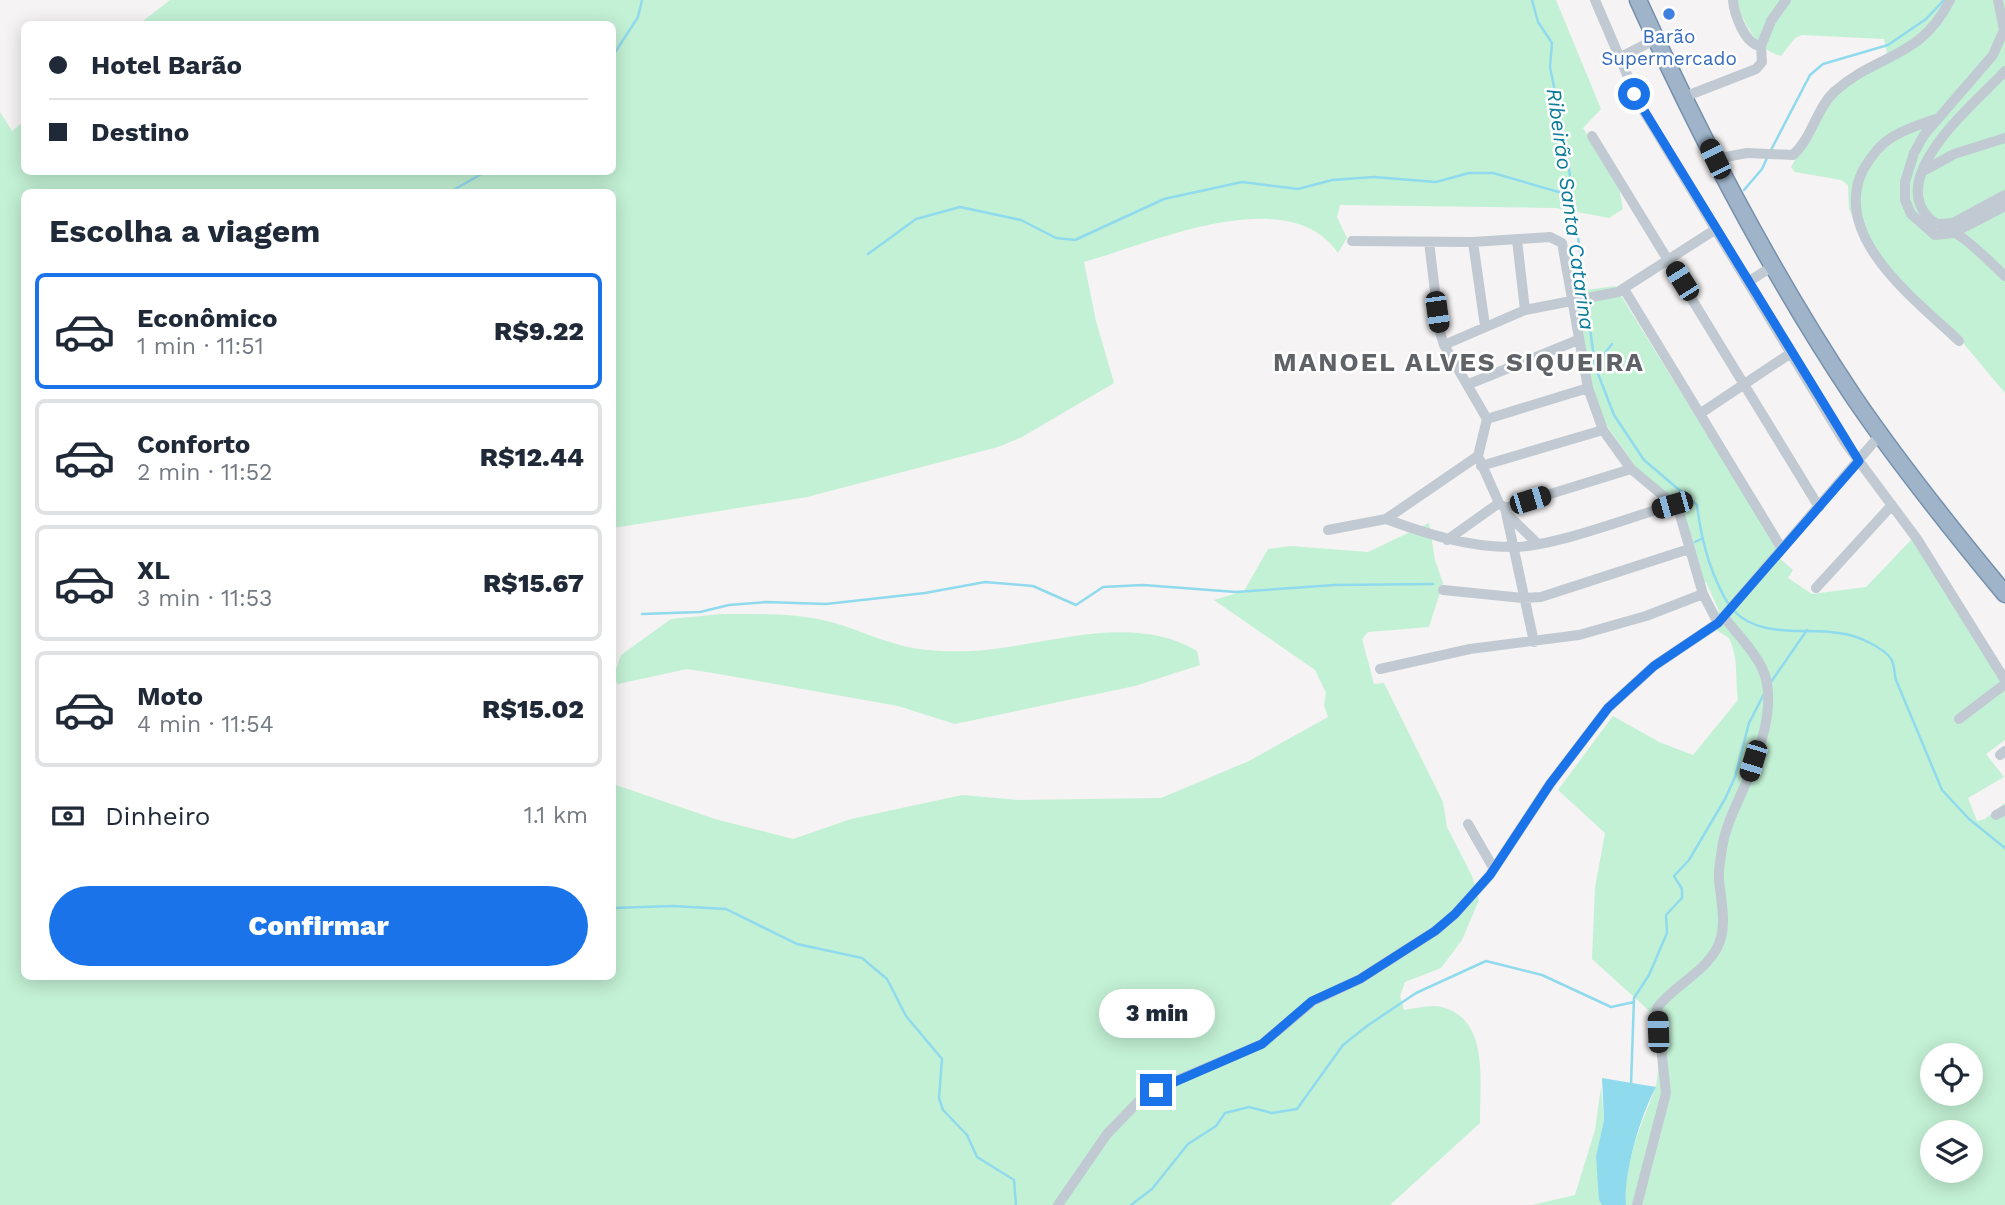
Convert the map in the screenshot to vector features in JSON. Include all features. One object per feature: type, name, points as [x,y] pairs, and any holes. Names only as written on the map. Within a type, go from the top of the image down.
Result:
[{"type":"highway","points":[[1638,0],[1715,159],[1773,266],[1880,435],[2005,594]]},
{"type":"street","points":[[1595,0],[1640,105],[1859,461],[1892,505],[2005,682],[1959,719]]},
{"type":"street","points":[[1733,0],[1740,24],[1751,43],[1761,46]]},
{"type":"street","points":[[1684,97],[1756,69],[1762,62],[1761,46],[1771,21],[1786,0]]},
{"type":"street","points":[[1715,159],[1747,153],[1793,155],[1804,143],[1832,94],[1847,81],[1911,48],[1926,36],[1950,0]]},
{"type":"street","points":[[2002,1],[2004,30],[1993,55],[1936,118],[1914,153],[1905,182],[1905,200],[1911,214],[1935,234],[1953,233],[2005,206]]},
{"type":"street","points":[[1619,58],[1656,39]]},
{"type":"street","points":[[2005,71],[1955,121],[1936,145],[1919,181],[1920,201],[1924,212],[2005,276]]},
{"type":"street","points":[[1936,118],[1891,137],[1879,148],[1860,178],[1856,195],[1857,214],[1862,234],[1876,257],[1959,341]]},
{"type":"street","points":[[1592,136],[1819,508]]},
{"type":"street","points":[[1924,170],[1954,153],[2005,138]]},
{"type":"street","points":[[1937,224],[1953,223],[2005,195]]},
{"type":"street","points":[[1444,345],[1525,310],[1624,289],[1716,229]]},
{"type":"street","points":[[1352,241],[1473,242],[1550,237],[1559,240],[1582,297],[1578,340],[1588,388],[1603,430],[1631,469],[1678,508],[1703,594],[1726,615],[1741,635],[1762,667],[1766,680],[1769,695],[1747,781],[1733,809],[1723,844],[1718,877],[1723,901],[1723,929],[1717,948],[1703,966],[1668,994],[1657,1008],[1666,1093],[1637,1205]]},
{"type":"street","points":[[1517,240],[1525,310]]},
{"type":"street","points":[[1429,242],[1444,345],[1487,419],[1479,461],[1503,508],[1534,642]]},
{"type":"street","points":[[1473,242],[1485,326]]},
{"type":"street","points":[[1748,282],[1773,266]]},
{"type":"street","points":[[1624,289],[1782,549]]},
{"type":"street","points":[[1469,384],[1578,340]]},
{"type":"street","points":[[1701,413],[1791,353]]},
{"type":"street","points":[[1487,419],[1588,388]]},
{"type":"street","points":[[1328,530],[1386,519],[1479,461],[1603,430]]},
{"type":"street","points":[[1058,1205],[1107,1134],[1138,1102],[1163,1086],[1262,1044],[1312,1001],[1360,979],[1435,931],[1479,889],[1550,784],[1608,708],[1654,666],[1726,615],[1880,435]]},
{"type":"street","points":[[1447,540],[1503,508],[1631,469]]},
{"type":"street","points":[[1386,519],[1447,540],[1513,548],[1538,544],[1672,505]]},
{"type":"street","points":[[1816,588],[1892,505]]},
{"type":"street","points":[[1503,508],[1538,544]]},
{"type":"street","points":[[1443,590],[1524,598],[1563,592],[1689,549]]},
{"type":"street","points":[[1380,669],[1458,651],[1579,635],[1633,620],[1703,594]]},
{"type":"street","points":[[1468,824],[1494,869]]},
{"type":"green space","points":[[170,0],[1556,0],[1601,109],[1583,128],[1618,182],[1623,209],[1609,218],[1556,208],[1340,205],[1337,217],[1347,238],[1338,253],[1315,232],[1287,221],[1253,219],[1217,223],[1144,243],[1084,262],[1096,321],[1114,383],[1022,437],[998,447],[807,497],[616,528],[616,189],[21,189],[21,980],[616,980],[616,785],[715,819],[793,839],[851,819],[962,795],[1018,800],[1161,798],[1249,761],[1328,717],[1324,705],[1326,693],[1315,670],[1214,600],[1244,591],[1268,549],[1291,546],[1368,552],[1429,523],[1435,560],[1443,583],[1429,627],[1368,632],[1362,639],[1374,684],[1384,683],[1443,802],[1447,827],[1472,876],[1479,900],[1462,940],[1441,968],[1405,982],[1400,996],[1404,1010],[1438,1006],[1458,1014],[1468,1025],[1479,1056],[1480,1123],[1390,1205],[0,1205],[0,112],[12,131],[21,124],[21,175],[616,175],[616,21],[143,21]]},
{"type":"green space","points":[[1734,0],[2005,0],[2005,393],[1949,326],[1899,285],[1860,236],[1849,208],[1848,185],[1841,180],[1795,172],[1791,167],[1829,102],[1848,84],[1888,57],[1884,39],[1802,35],[1795,38],[1781,56],[1758,41]]},
{"type":"green space","points":[[1615,286],[1774,543],[1778,557],[1793,570],[1788,578],[1812,594],[1866,587],[1913,538],[2005,687],[2005,740],[1986,754],[2004,777],[1968,798],[1977,821],[1985,819],[2005,803],[2005,1205],[1626,1205],[1630,1161],[1657,1082],[1656,1017],[1592,959],[1595,888],[1605,833],[1558,790],[1613,716],[1659,742],[1693,755],[1738,700],[1732,646],[1729,638],[1711,627],[1719,611],[1706,582],[1702,581],[1679,506],[1642,476],[1603,420],[1593,396],[1572,292]]},
{"type":"green space","points":[[721,614],[774,614],[814,618],[902,646],[942,651],[1000,648],[1086,634],[1143,634],[1171,639],[1197,651],[1200,665],[1135,686],[955,724],[898,706],[687,669],[618,684],[616,669],[621,655],[671,619]]},
{"type":"green space","points":[[1601,1087],[1604,1120],[1596,1157],[1602,1205],[1532,1205],[1575,1195],[1595,1130]]},
{"type":"water","points":[[1602,1078],[1656,1087],[1634,1144],[1627,1177],[1626,1205],[1602,1205],[1599,1200],[1596,1156],[1604,1120]]},
{"type":"waterway","points":[[616,51],[638,17],[642,0]]},
{"type":"waterway","name":"Ribeirão Santa Catarina","points":[[1532,0],[1538,22],[1552,43],[1550,67],[1566,146],[1595,366],[1614,415],[1644,460],[1697,505],[1708,557],[1729,605]]},
{"type":"waterway","points":[[1771,150],[1810,75],[1823,64],[1888,45],[1926,19],[1944,0]]},
{"type":"waterway","points":[[1744,190],[1762,169],[1768,156]]},
{"type":"waterway","points":[[868,254],[916,219],[960,207],[1021,220],[1056,238],[1075,240],[1164,199],[1242,182],[1298,189],[1332,180],[1374,177],[1436,182],[1469,173],[1493,173],[1562,193],[1572,192]]},
{"type":"waterway","points":[[455,189],[480,175]]},
{"type":"waterway","points":[[1595,366],[1612,344]]},
{"type":"waterway","points":[[1695,542],[1703,538]]},
{"type":"waterway","points":[[642,614],[700,612],[729,605],[766,602],[826,604],[925,593],[985,582],[1033,586],[1076,605],[1103,587],[1143,585],[1236,592],[1335,585],[1433,584]]},
{"type":"waterway","name":"Ribeirão Santa Catarina","points":[[1733,610],[1747,621],[1763,627],[1835,632],[1853,636],[1885,652],[1892,661],[1896,680],[1942,790],[1969,819],[2005,848]]},
{"type":"waterway","points":[[1771,682],[1807,630]]},
{"type":"waterway","points":[[1631,1085],[1634,998],[1649,975],[1667,933],[1666,915],[1682,898],[1682,889],[1674,876],[1689,860],[1725,799],[1735,777],[1749,723],[1764,694]]},
{"type":"waterway","points":[[616,908],[673,906],[726,909],[797,944],[862,958],[887,979],[906,1016],[942,1059],[939,1098],[943,1110],[967,1135],[977,1157],[1014,1180],[1016,1205]]},
{"type":"waterway","points":[[1131,1205],[1152,1189],[1188,1144],[1216,1126],[1225,1113],[1249,1107],[1272,1113],[1297,1109],[1343,1045],[1367,1026],[1416,993],[1486,961],[1542,975],[1611,1007],[1634,1002]]},
{"type":"place","name":"Barão Supermercado","points":[[1669,14]]},
{"type":"district","name":"MANOEL ALVES SIQUEIRA","points":[[1459,362]]},
{"type":"route","points":[[1156,1090],[1262,1044],[1312,1001],[1360,979],[1435,931],[1455,914],[1490,875],[1550,784],[1608,708],[1654,666],[1718,623],[1859,461],[1844,441],[1634,94]]}]
